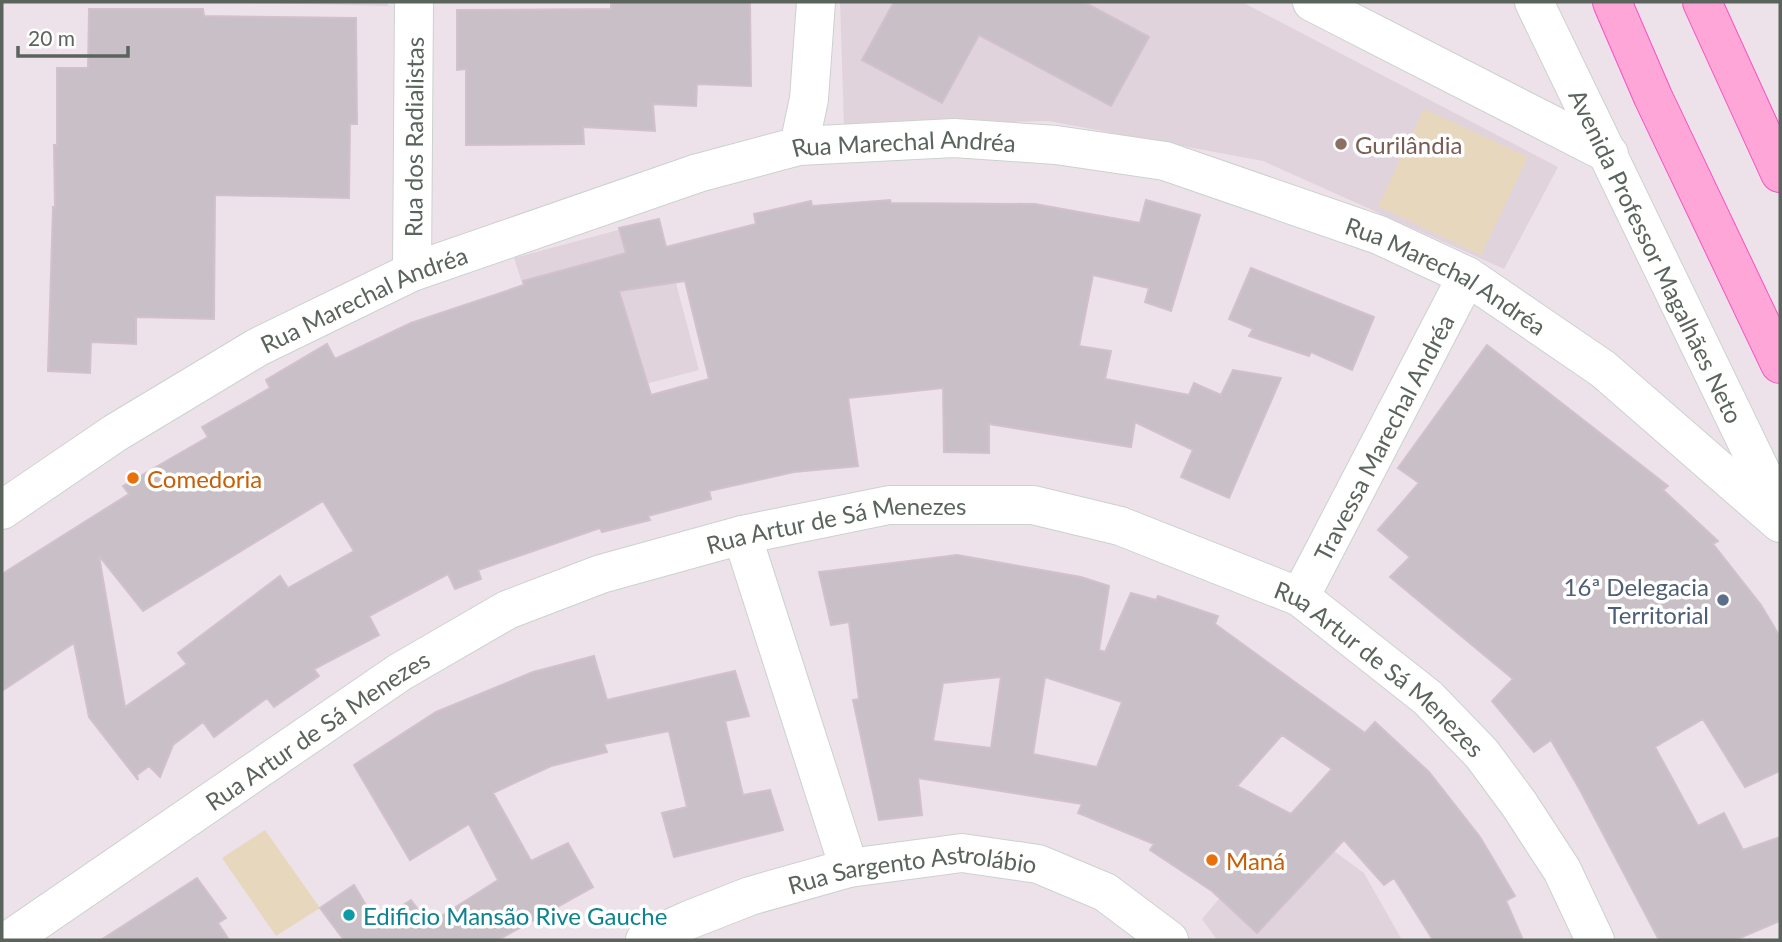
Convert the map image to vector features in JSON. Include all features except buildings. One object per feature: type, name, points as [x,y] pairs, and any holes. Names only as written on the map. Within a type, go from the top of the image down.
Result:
[{"type":"main road","points":[[1612,2],[1653,97],[1780,363]]},
{"type":"main road","points":[[1702,2],[1780,173]]},
{"type":"street","name":"Rua dos Radialistas","points":[[412,272],[414,2]]},
{"type":"street","points":[[799,146],[809,99],[816,2]]},
{"type":"street","points":[[1312,2],[1609,154]]},
{"type":"street","name":"Avenida Professor Magalhães Neto","points":[[1534,2],[1780,511]]},
{"type":"street","name":"Rua Marechal Andréa","points":[[2,510],[115,433],[258,347],[412,272],[698,173],[799,146],[954,138],[1056,145],[1164,161],[1379,235],[1467,276],[1603,369],[1780,523]]},
{"type":"street","name":"Travessa Marechal Andréa","points":[[1300,597],[1467,276]]},
{"type":"street","name":"Rua Artur de Sá Menezes","points":[[9,940],[400,672],[507,610],[601,574],[742,535],[889,505],[1033,505],[1120,526],[1300,597],[1428,698],[1482,754],[1562,870],[1595,940]]},
{"type":"street","points":[[742,535],[849,868]]},
{"type":"street","name":"Rua Sargento Astrolábio","points":[[645,940],[750,897],[849,868],[962,853],[1038,864],[1105,892],[1169,940]]},
{"type":"shaded area","points":[[208,2],[388,2],[388,6]]},
{"type":"shaded area","name":"Gurilândia","points":[[840,2],[1242,2],[1558,167],[1504,269],[1263,161],[1048,121],[844,126]]},
{"type":"shaded area","points":[[1424,109],[1528,157],[1481,255],[1378,206]]},
{"type":"shaded area","points":[[659,219],[699,370],[562,406],[514,258]]},
{"type":"shaded area","points":[[1291,813],[1364,873],[1402,940],[1217,940],[1202,919]]},
{"type":"shaded area","points":[[265,830],[320,908],[276,936],[222,858]]},
{"type":"place","name":"Gurilândia","points":[[1341,144]]},
{"type":"place","name":"Comedoria","points":[[133,478]]},
{"type":"place","name":"16ª Delegacia Territorial","points":[[1723,600]]},
{"type":"place","name":"Maná","points":[[1212,860]]},
{"type":"place","name":"Edificio Mansão Rive Gauche","points":[[349,915]]}]
